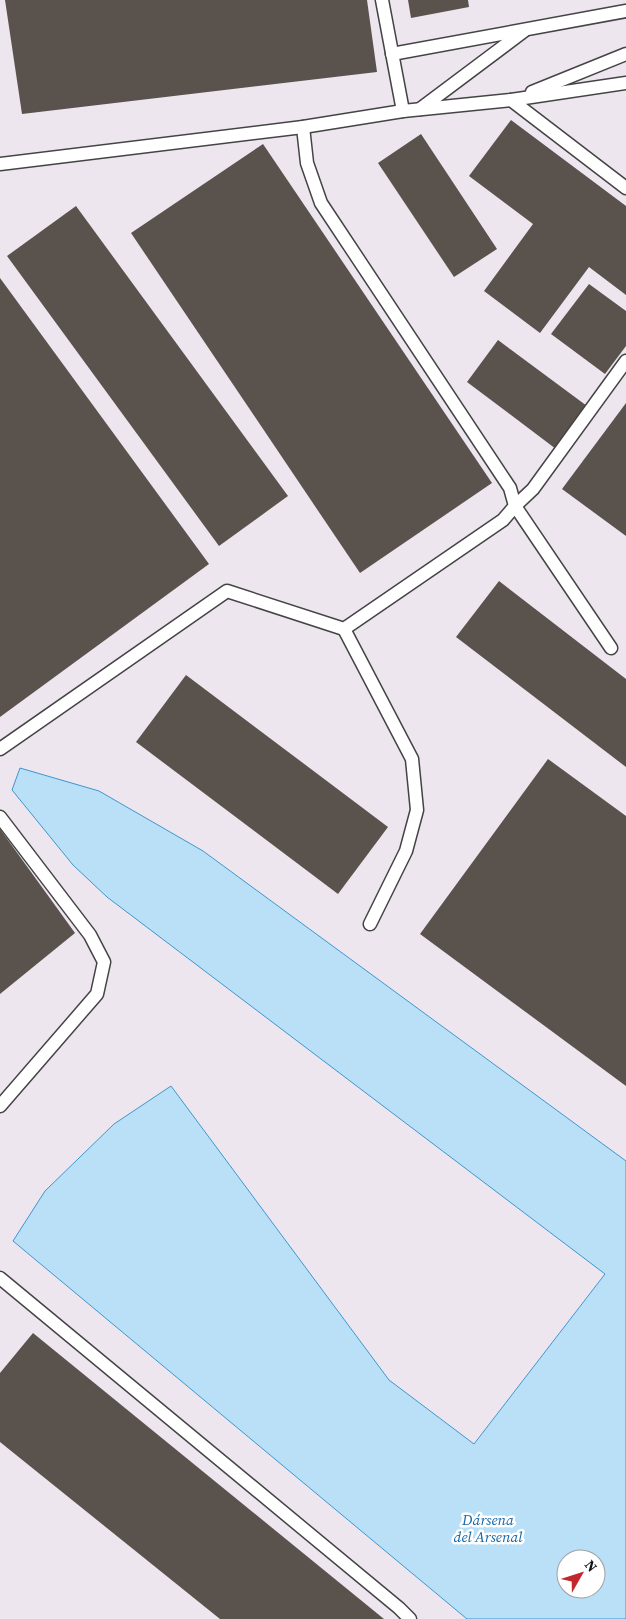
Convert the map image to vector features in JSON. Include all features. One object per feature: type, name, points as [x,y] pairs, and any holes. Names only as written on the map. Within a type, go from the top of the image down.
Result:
[{"type":"lane","points":[[382,0],[403,111]]},
{"type":"lane","points":[[392,54],[626,11]]},
{"type":"lane","points":[[420,109],[526,30]]},
{"type":"lane","points":[[511,100],[626,54]]},
{"type":"lane","points":[[0,164],[303,127],[403,111],[511,100],[626,83]]},
{"type":"lane","points":[[511,100],[626,188]]},
{"type":"lane","points":[[303,127],[306,163],[321,203],[510,488],[515,506],[611,648]]},
{"type":"lane","points":[[344,629],[502,520],[534,489],[626,362]]},
{"type":"lane","points":[[0,749],[227,591],[344,629],[412,758],[417,810],[406,851],[370,924]]},
{"type":"lane","points":[[0,818],[90,935],[104,962],[97,994],[0,1106]]},
{"type":"lane","points":[[0,1278],[410,1619]]},
{"type":"shaded area","points":[[0,0],[626,0],[626,1161],[605,1274],[474,1444],[307,1485],[467,1619],[0,1619]]},
{"type":"water","name":"Dársena del Arsenal","points":[[20,768],[99,791],[203,851],[626,1161],[626,1619],[467,1619],[13,1241],[45,1191],[114,1124],[171,1086],[389,1380],[474,1444],[605,1274],[107,897],[73,865],[12,790]]},
{"type":"building","points":[[5,0],[367,0],[377,72],[22,114]]},
{"type":"building","points":[[408,0],[468,0],[469,7],[411,18]]},
{"type":"building","points":[[511,120],[626,206],[626,295],[589,267],[540,333],[484,291],[533,224],[469,176]]},
{"type":"building","points":[[421,134],[497,249],[454,277],[378,163]]},
{"type":"building","points":[[263,144],[492,483],[360,573],[131,233]]},
{"type":"building","points":[[76,206],[288,496],[219,546],[7,256]]},
{"type":"building","points":[[0,278],[209,564],[0,717]]},
{"type":"building","points":[[589,284],[626,311],[626,346],[605,374],[551,334]]},
{"type":"building","points":[[498,340],[587,406],[556,449],[467,382]]},
{"type":"building","points":[[626,403],[626,536],[562,489]]},
{"type":"building","points":[[499,581],[626,679],[626,767],[456,637]]},
{"type":"building","points":[[186,675],[388,827],[338,894],[136,742]]},
{"type":"building","points":[[548,759],[626,816],[626,1086],[420,934]]},
{"type":"building","points":[[0,829],[75,933],[0,994]]},
{"type":"building","points":[[33,1333],[384,1619],[220,1619],[0,1442],[0,1373]]}]
